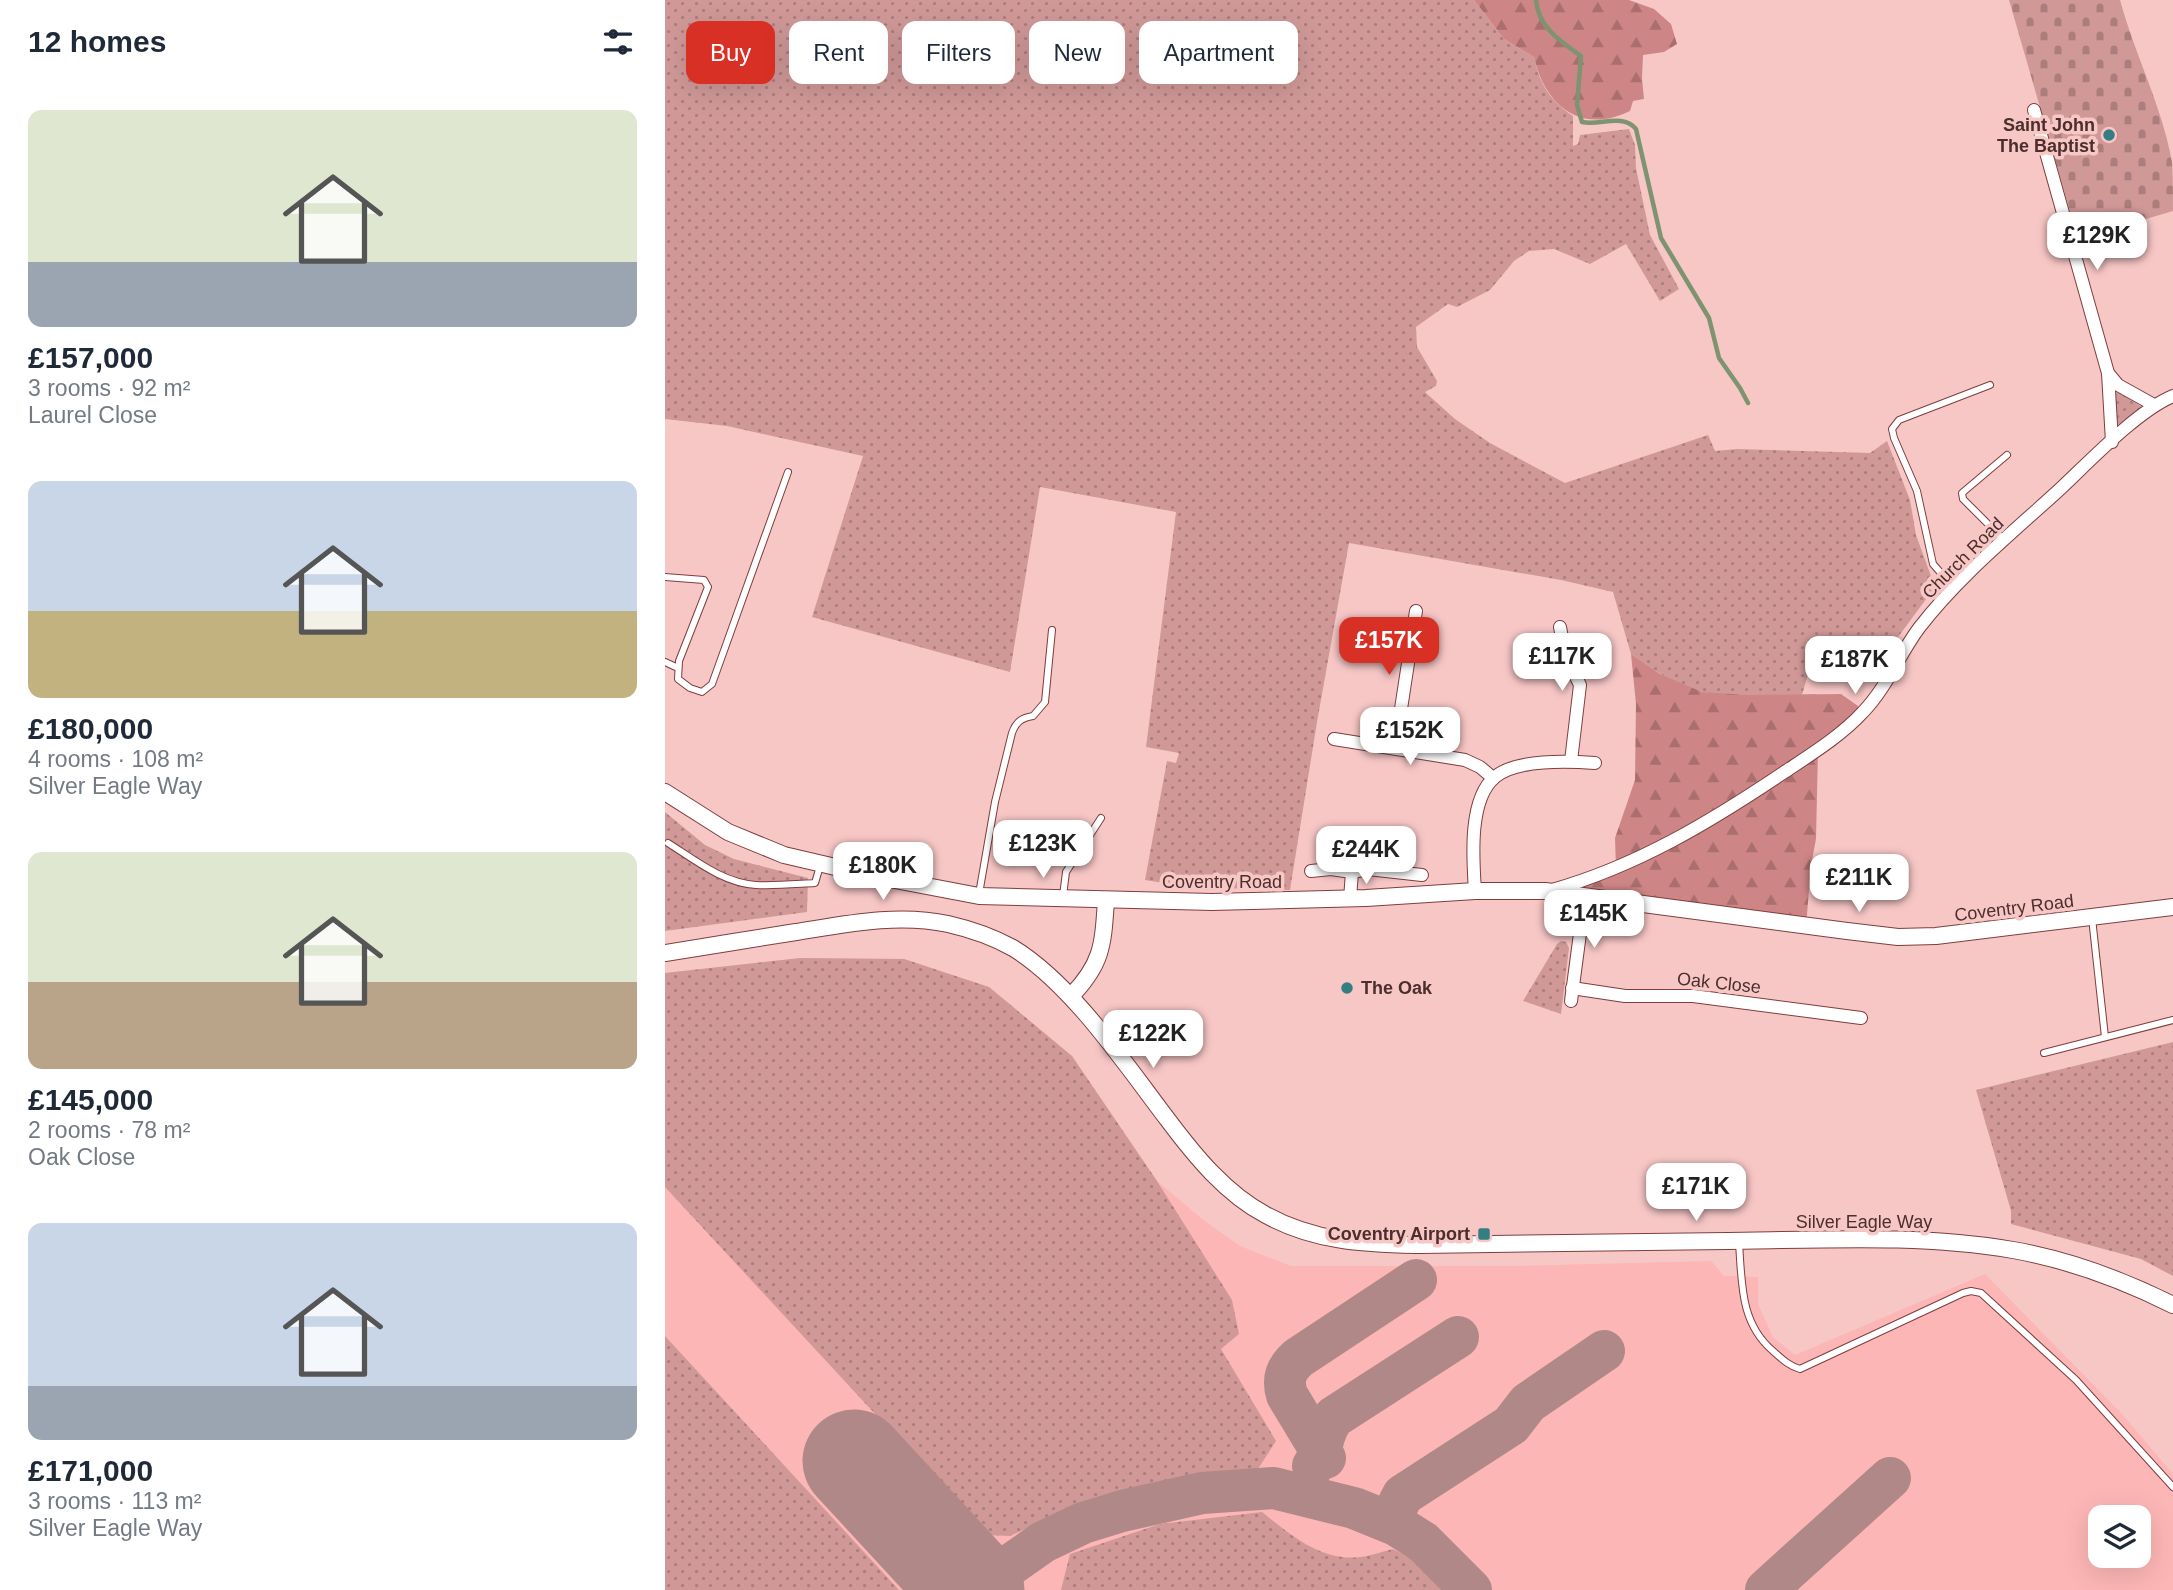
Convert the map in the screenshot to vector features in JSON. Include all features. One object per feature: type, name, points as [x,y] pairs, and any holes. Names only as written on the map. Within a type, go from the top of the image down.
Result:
[{"type":"street","points":[[2034,110],[2108,373],[2112,442]]},
{"type":"street","points":[[2108,373],[2118,385],[2154,405]]},
{"type":"street","name":"Church Road","points":[[1545,891],[1591,878],[1677,840],[1818,750],[1863,713],[1918,629],[1954,588],[2003,540],[2154,405],[2173,396]]},
{"type":"street","points":[[1395,748],[1416,611]]},
{"type":"street","points":[[1560,627],[1565,654],[1580,685],[1571,761]]},
{"type":"street","points":[[1334,739],[1465,760],[1480,767],[1493,778]]},
{"type":"street","points":[[1475,891],[1473,860],[1478,812],[1483,792],[1493,778],[1517,767],[1571,761],[1595,763]]},
{"type":"street","name":"Coventry Road","points":[[665,792],[729,832],[784,855],[979,896],[1212,902],[1350,899],[1475,891],[1545,891],[1898,937],[1936,936],[2092,919],[2173,907]]},
{"type":"street","points":[[1311,871],[1331,869],[1352,872],[1367,869],[1422,875]]},
{"type":"street","points":[[1350,899],[1352,872]]},
{"type":"street","name":"Oak Close","points":[[1585,897],[1572,994],[1693,996],[1861,1018]]},
{"type":"street","points":[[1071,996],[1094,970],[1100,954],[1106,900]]},
{"type":"street","name":"Silver Eagle Way","points":[[665,953],[865,922],[921,920],[969,929],[1013,949],[1071,996],[1207,1168],[1252,1207],[1304,1232],[1348,1242],[1390,1244],[1922,1240],[2015,1251],[2101,1274],[2173,1305]]},
{"type":"lane","points":[[1954,588],[1933,564],[1917,491],[1892,429],[1899,419],[1990,385]]},
{"type":"lane","points":[[2003,540],[1963,499],[1962,494],[2007,455]]},
{"type":"lane","points":[[665,577],[704,580],[708,587],[678,668],[678,678],[690,688],[702,692],[712,684],[788,472]]},
{"type":"lane","points":[[979,896],[995,802],[1012,733],[1016,723],[1033,716],[1045,702],[1052,630]]},
{"type":"lane","points":[[665,662],[678,668]]},
{"type":"lane","points":[[1063,898],[1066,872],[1101,818]]},
{"type":"lane","points":[[668,843],[711,870],[730,879],[754,885],[815,883],[821,864]]},
{"type":"lane","points":[[2092,919],[2105,1037]]},
{"type":"lane","points":[[2044,1053],[2173,1020]]},
{"type":"lane","points":[[1739,1241],[1743,1300],[1751,1325],[1763,1343],[1791,1367],[1800,1369],[1963,1293],[1981,1293],[2076,1380],[2173,1487]]},
{"type":"shaded area","name":"Coventry Airport","points":[[800,958],[904,959],[989,987],[1072,1056],[1157,1181],[1202,1219],[1240,1246],[1291,1266],[1515,1266],[1711,1261],[1724,1276],[1758,1277],[1758,1304],[1773,1337],[1795,1355],[1985,1274],[2123,1415],[2173,1474],[2173,1590],[665,1590],[665,973]]},
{"type":"green space","points":[[665,0],[1474,0],[1504,39],[1534,57],[1539,76],[1547,91],[1573,116],[1573,146],[1578,144],[1580,135],[1629,129],[1635,145],[1636,168],[1650,235],[1679,289],[1660,301],[1626,244],[1590,264],[1554,249],[1529,251],[1514,261],[1490,290],[1457,307],[1448,304],[1416,327],[1417,347],[1437,381],[1436,386],[1425,392],[1455,419],[1490,443],[1565,483],[1708,435],[1715,451],[1737,449],[1870,453],[1887,441],[1910,500],[1916,535],[1935,587],[1867,679],[1829,655],[1810,667],[1802,695],[1727,695],[1703,692],[1674,682],[1631,654],[1613,592],[1561,580],[1349,543],[1290,890],[1188,887],[1145,880],[1167,761],[1176,763],[1179,753],[1146,747],[1176,512],[1040,487],[1010,672],[812,617],[863,456],[727,426],[665,419]]},
{"type":"green space","points":[[1474,0],[1629,0],[1654,9],[1671,24],[1677,44],[1664,52],[1643,55],[1644,99],[1633,101],[1630,111],[1612,118],[1596,120],[1581,117],[1556,102],[1539,74],[1534,57],[1504,39]]},
{"type":"green space","points":[[2009,0],[2120,0],[2168,141],[2172,162],[2173,211],[2078,239]]},
{"type":"green space","points":[[2118,392],[2142,407],[2120,425],[2116,423],[2114,394]]},
{"type":"green space","points":[[1631,654],[1660,674],[1702,692],[1746,695],[1841,694],[1863,713],[1818,750],[1816,839],[1806,927],[1545,891],[1616,868],[1615,838],[1635,780],[1636,704]]},
{"type":"green space","points":[[665,812],[705,845],[734,859],[808,878],[807,912],[665,931]]},
{"type":"green space","points":[[1561,941],[1566,942],[1569,948],[1561,1014],[1523,1001]]},
{"type":"green space","points":[[800,958],[904,959],[989,987],[1072,1056],[1157,1181],[1232,1300],[1239,1334],[1221,1349],[1276,1441],[1258,1469],[1190,1476],[1091,1499],[1010,1536],[987,1535],[665,1187],[665,973]]},
{"type":"green space","points":[[2173,1042],[2173,1276],[2141,1259],[2011,1224],[2011,1211],[1976,1090]]},
{"type":"green space","points":[[665,1336],[899,1590],[665,1590]]},
{"type":"green space","points":[[1262,1512],[1307,1545],[1333,1555],[1361,1557],[1393,1549],[1422,1564],[1447,1590],[1061,1590],[1070,1554],[1160,1524]]},
{"type":"waterway","points":[[1536,0],[1546,26],[1581,56],[1577,105],[1582,122],[1618,121],[1630,124],[1636,129],[1661,238],[1709,318],[1719,358],[1748,403]]},
{"type":"taxiway","points":[[1325,1458],[1287,1395],[1285,1379],[1288,1370],[1298,1358],[1416,1280]]},
{"type":"taxiway","points":[[1313,1466],[1334,1417],[1458,1337]]},
{"type":"taxiway","points":[[1401,1528],[1396,1512],[1403,1495],[1511,1425],[1528,1403],[1604,1351]]},
{"type":"taxiway","points":[[1766,1590],[1890,1478]]},
{"type":"taxiway","points":[[950,1566],[973,1576],[989,1575],[1006,1568],[1043,1542],[1083,1523],[1122,1511],[1202,1493],[1274,1488],[1354,1508],[1396,1525],[1423,1542],[1471,1590]]},
{"type":"runway","points":[[854,1461],[973,1590]]},
{"type":"place","name":"Saint John The Baptist","points":[[2109,135]]},
{"type":"place","name":"The Oak","points":[[1347,988]]},
{"type":"place","name":"Coventry Airport","points":[[1484,1234]]}]
